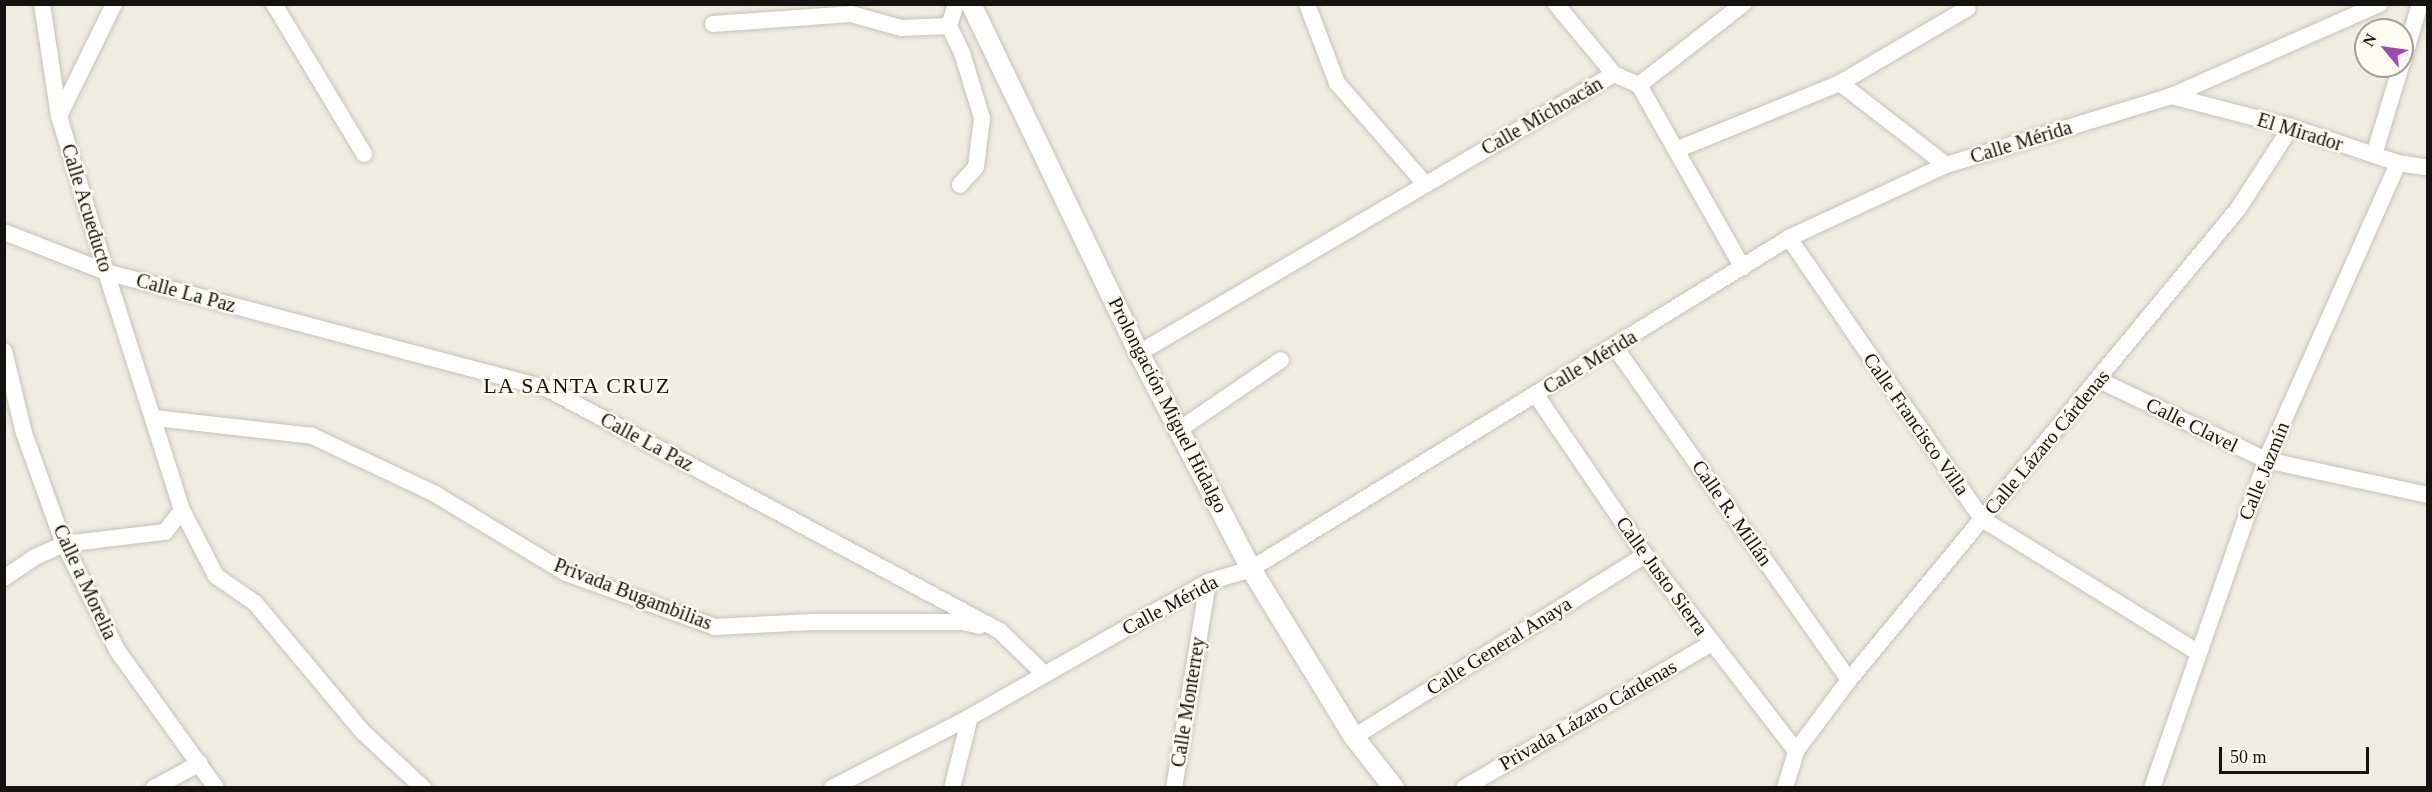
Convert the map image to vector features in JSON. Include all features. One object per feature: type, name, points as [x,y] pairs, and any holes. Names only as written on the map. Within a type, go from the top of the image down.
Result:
[{"type":"street","name":"Calle Acueducto","points":[[42,4],[59,116],[106,272],[183,510],[216,576],[255,603],[363,732],[423,788]]},
{"type":"street","points":[[59,116],[114,4]]},
{"type":"street","points":[[274,4],[364,154]]},
{"type":"street","points":[[956,4],[950,26],[962,53],[982,118],[976,166],[960,185]]},
{"type":"street","name":"Prolongación Miguel Hidalgo","points":[[971,4],[1138,353],[1180,429],[1251,568],[1354,737],[1394,788]]},
{"type":"street","points":[[1307,4],[1337,83],[1425,184]]},
{"type":"street","points":[[1557,4],[1614,74]]},
{"type":"street","points":[[1743,4],[1639,85],[1743,268]]},
{"type":"street","name":"Calle Mérida","points":[[832,788],[970,717],[1208,582],[1251,568],[1615,347],[1789,238],[1946,165],[2171,96],[2380,4]]},
{"type":"street","points":[[2414,24],[2420,4]]},
{"type":"street","points":[[1676,150],[1840,83],[1968,8]]},
{"type":"street","points":[[713,24],[851,14],[901,28],[950,26]]},
{"type":"street","name":"Calle Michoacán","points":[[1138,353],[1614,74],[1639,85]]},
{"type":"street","points":[[2374,155],[2398,78]]},
{"type":"street","points":[[1840,83],[1946,165]]},
{"type":"street","name":"El Mirador","points":[[2171,96],[2291,127],[2398,163],[2427,168]]},
{"type":"street","name":"Calle Lázaro Cárdenas","points":[[1796,751],[1849,680],[2238,209],[2291,127]]},
{"type":"street","name":"Calle Jazmín","points":[[2152,788],[2197,652],[2266,460],[2398,163]]},
{"type":"street","name":"Calle La Paz","points":[[4,232],[106,272],[546,388],[1000,631],[1044,674]]},
{"type":"street","name":"Calle Francisco Villa","points":[[1789,238],[1982,519],[2197,652]]},
{"type":"street","name":"Calle R. Millán","points":[[1615,347],[1849,680]]},
{"type":"street","name":"Calle a Morelia","points":[[4,351],[24,433],[64,544],[117,650],[216,788]]},
{"type":"street","points":[[1180,429],[1281,360]]},
{"type":"street","name":"Calle Clavel","points":[[2099,380],[2266,460],[2427,495]]},
{"type":"street","name":"Calle Justo Sierra","points":[[1536,395],[1645,555],[1796,751]]},
{"type":"street","name":"Privada Bugambilias","points":[[155,418],[312,436],[435,494],[566,573],[715,627],[812,622],[963,622],[1000,631]]},
{"type":"street","points":[[4,578],[35,557],[64,544],[165,532],[183,510]]},
{"type":"street","name":"Calle General Anaya","points":[[1354,737],[1645,555]]},
{"type":"street","name":"Calle Monterrey","points":[[1174,788],[1208,582]]},
{"type":"street","name":"Privada Lázaro Cárdenas","points":[[1464,788],[1712,644]]},
{"type":"street","points":[[952,788],[970,717]]},
{"type":"street","points":[[1785,788],[1796,751]]},
{"type":"street","points":[[154,788],[200,763]]},
{"type":"district","name":"LA SANTA CRUZ","points":[[577,386]]}]
